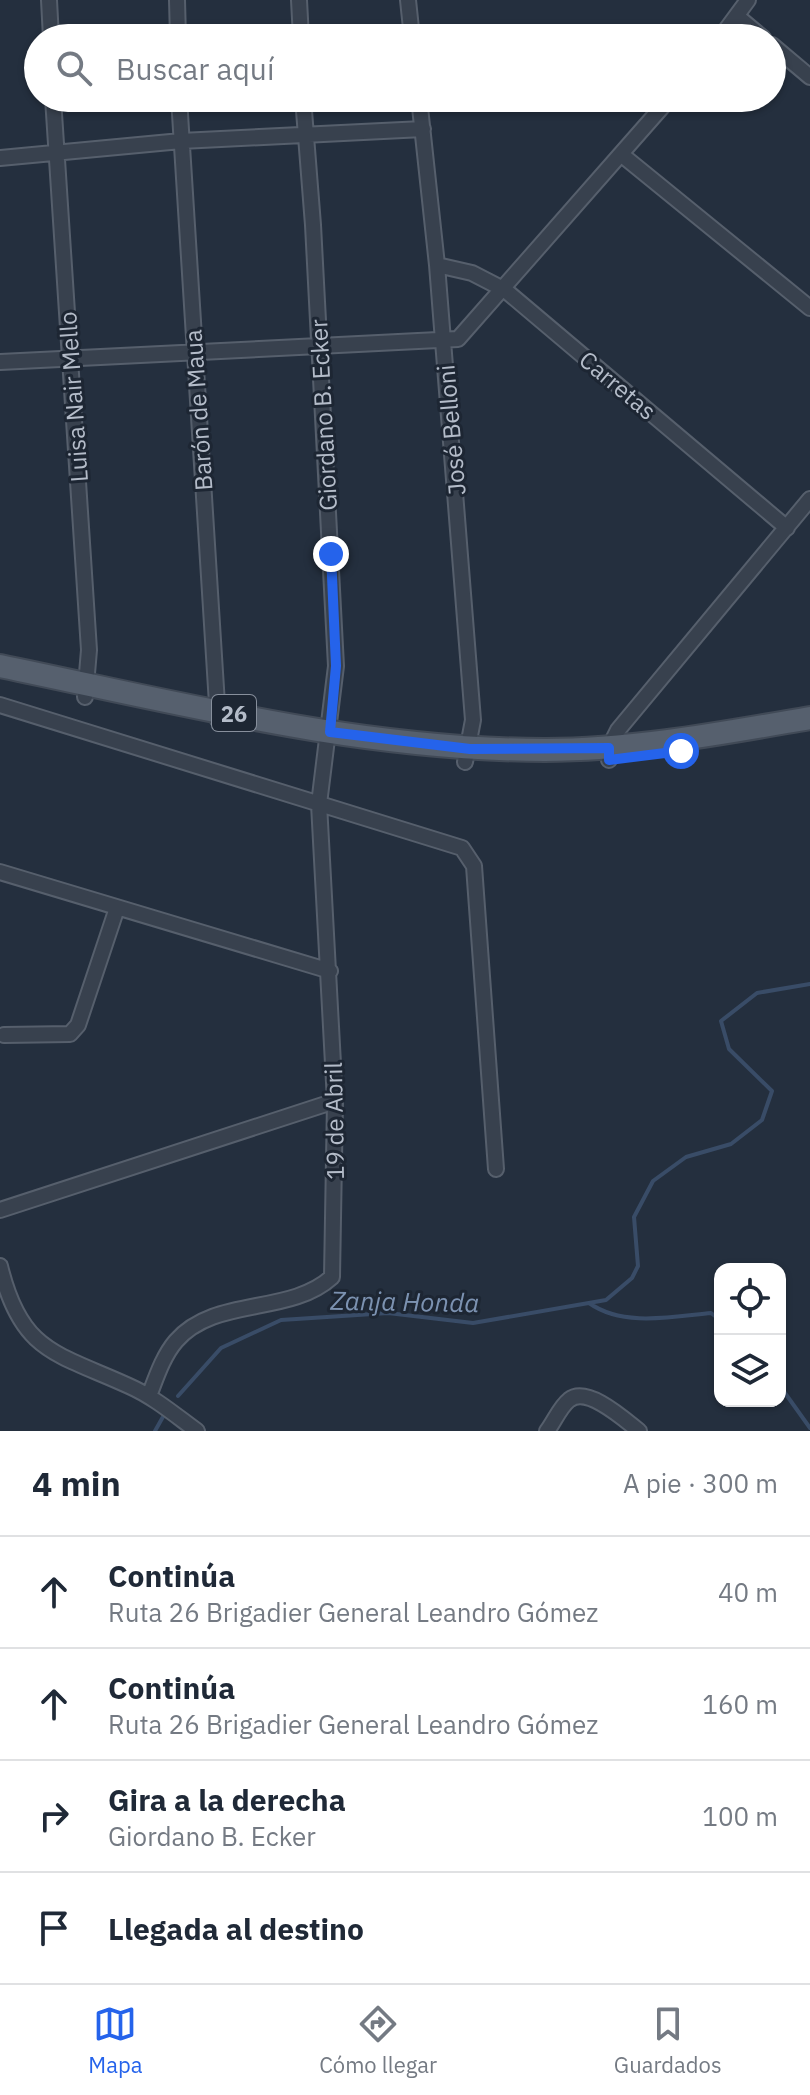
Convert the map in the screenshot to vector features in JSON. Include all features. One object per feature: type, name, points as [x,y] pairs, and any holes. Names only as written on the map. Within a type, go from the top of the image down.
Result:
[{"type":"main road","name":"26","points":[[0,666],[85,690]]},
{"type":"main road","name":"26","points":[[0,679],[85,690],[328,738],[467,755],[609,754],[810,730]]},
{"type":"main road","name":"26","points":[[609,754],[810,718]]},
{"type":"street","points":[[49,0],[50,24]]},
{"type":"street","points":[[177,0],[178,24]]},
{"type":"street","points":[[299,0],[300,24]]},
{"type":"street","points":[[408,0],[411,24]]},
{"type":"street","points":[[732,24],[748,0]]},
{"type":"street","points":[[738,17],[746,24]]},
{"type":"street","points":[[786,57],[810,77]]},
{"type":"street","name":"Luisa Nair Mello","points":[[54,112],[89,650],[85,690]]},
{"type":"street","name":"Barón de Maua","points":[[180,112],[219,716]]},
{"type":"street","name":"Giordano B. Ecker","points":[[303,112],[336,666],[328,738]]},
{"type":"street","name":"José Belloni","points":[[421,112],[444,342],[473,720],[467,755]]},
{"type":"street","points":[[0,362],[444,342],[467,334],[658,112]]},
{"type":"street","points":[[0,158],[181,141],[423,129]]},
{"type":"street","points":[[622,155],[810,308]]},
{"type":"street","name":"Carretas","points":[[437,265],[472,273],[505,290],[787,528]]},
{"type":"street","points":[[609,754],[618,730],[810,499]]},
{"type":"street","points":[[0,705],[462,848],[474,866],[496,1169]]},
{"type":"street","name":"19 de Abril","points":[[149,1396],[168,1350],[178,1338],[198,1324],[226,1313],[283,1301],[320,1288],[332,1277],[335,1101],[319,804],[328,738]]},
{"type":"street","points":[[0,872],[330,971]]},
{"type":"street","points":[[4,1035],[70,1034],[78,1025],[117,908]]},
{"type":"street","points":[[0,1210],[335,1101]]},
{"type":"street","points":[[0,1266],[5,1288],[33,1340],[58,1357],[149,1396],[197,1431]]},
{"type":"street","points":[[547,1431],[568,1401],[582,1396],[599,1401],[639,1431]]},
{"type":"waterway","name":"Zanja Honda","points":[[178,1396],[221,1348],[281,1320],[388,1313],[473,1323],[606,1300],[632,1278],[638,1266],[634,1217],[653,1181],[686,1157],[731,1144],[762,1120],[772,1091],[729,1049],[721,1021],[757,993],[810,984]]},
{"type":"waterway","points":[[589,1303],[632,1318],[711,1313],[714,1315]]},
{"type":"waterway","points":[[786,1394],[810,1428]]},
{"type":"waterway","name":"Zanja Honda","points":[[155,1431],[164,1415]]},
{"type":"route","points":[[331,554],[336,666],[330,732],[470,749],[609,748],[609,760],[681,751]]}]
